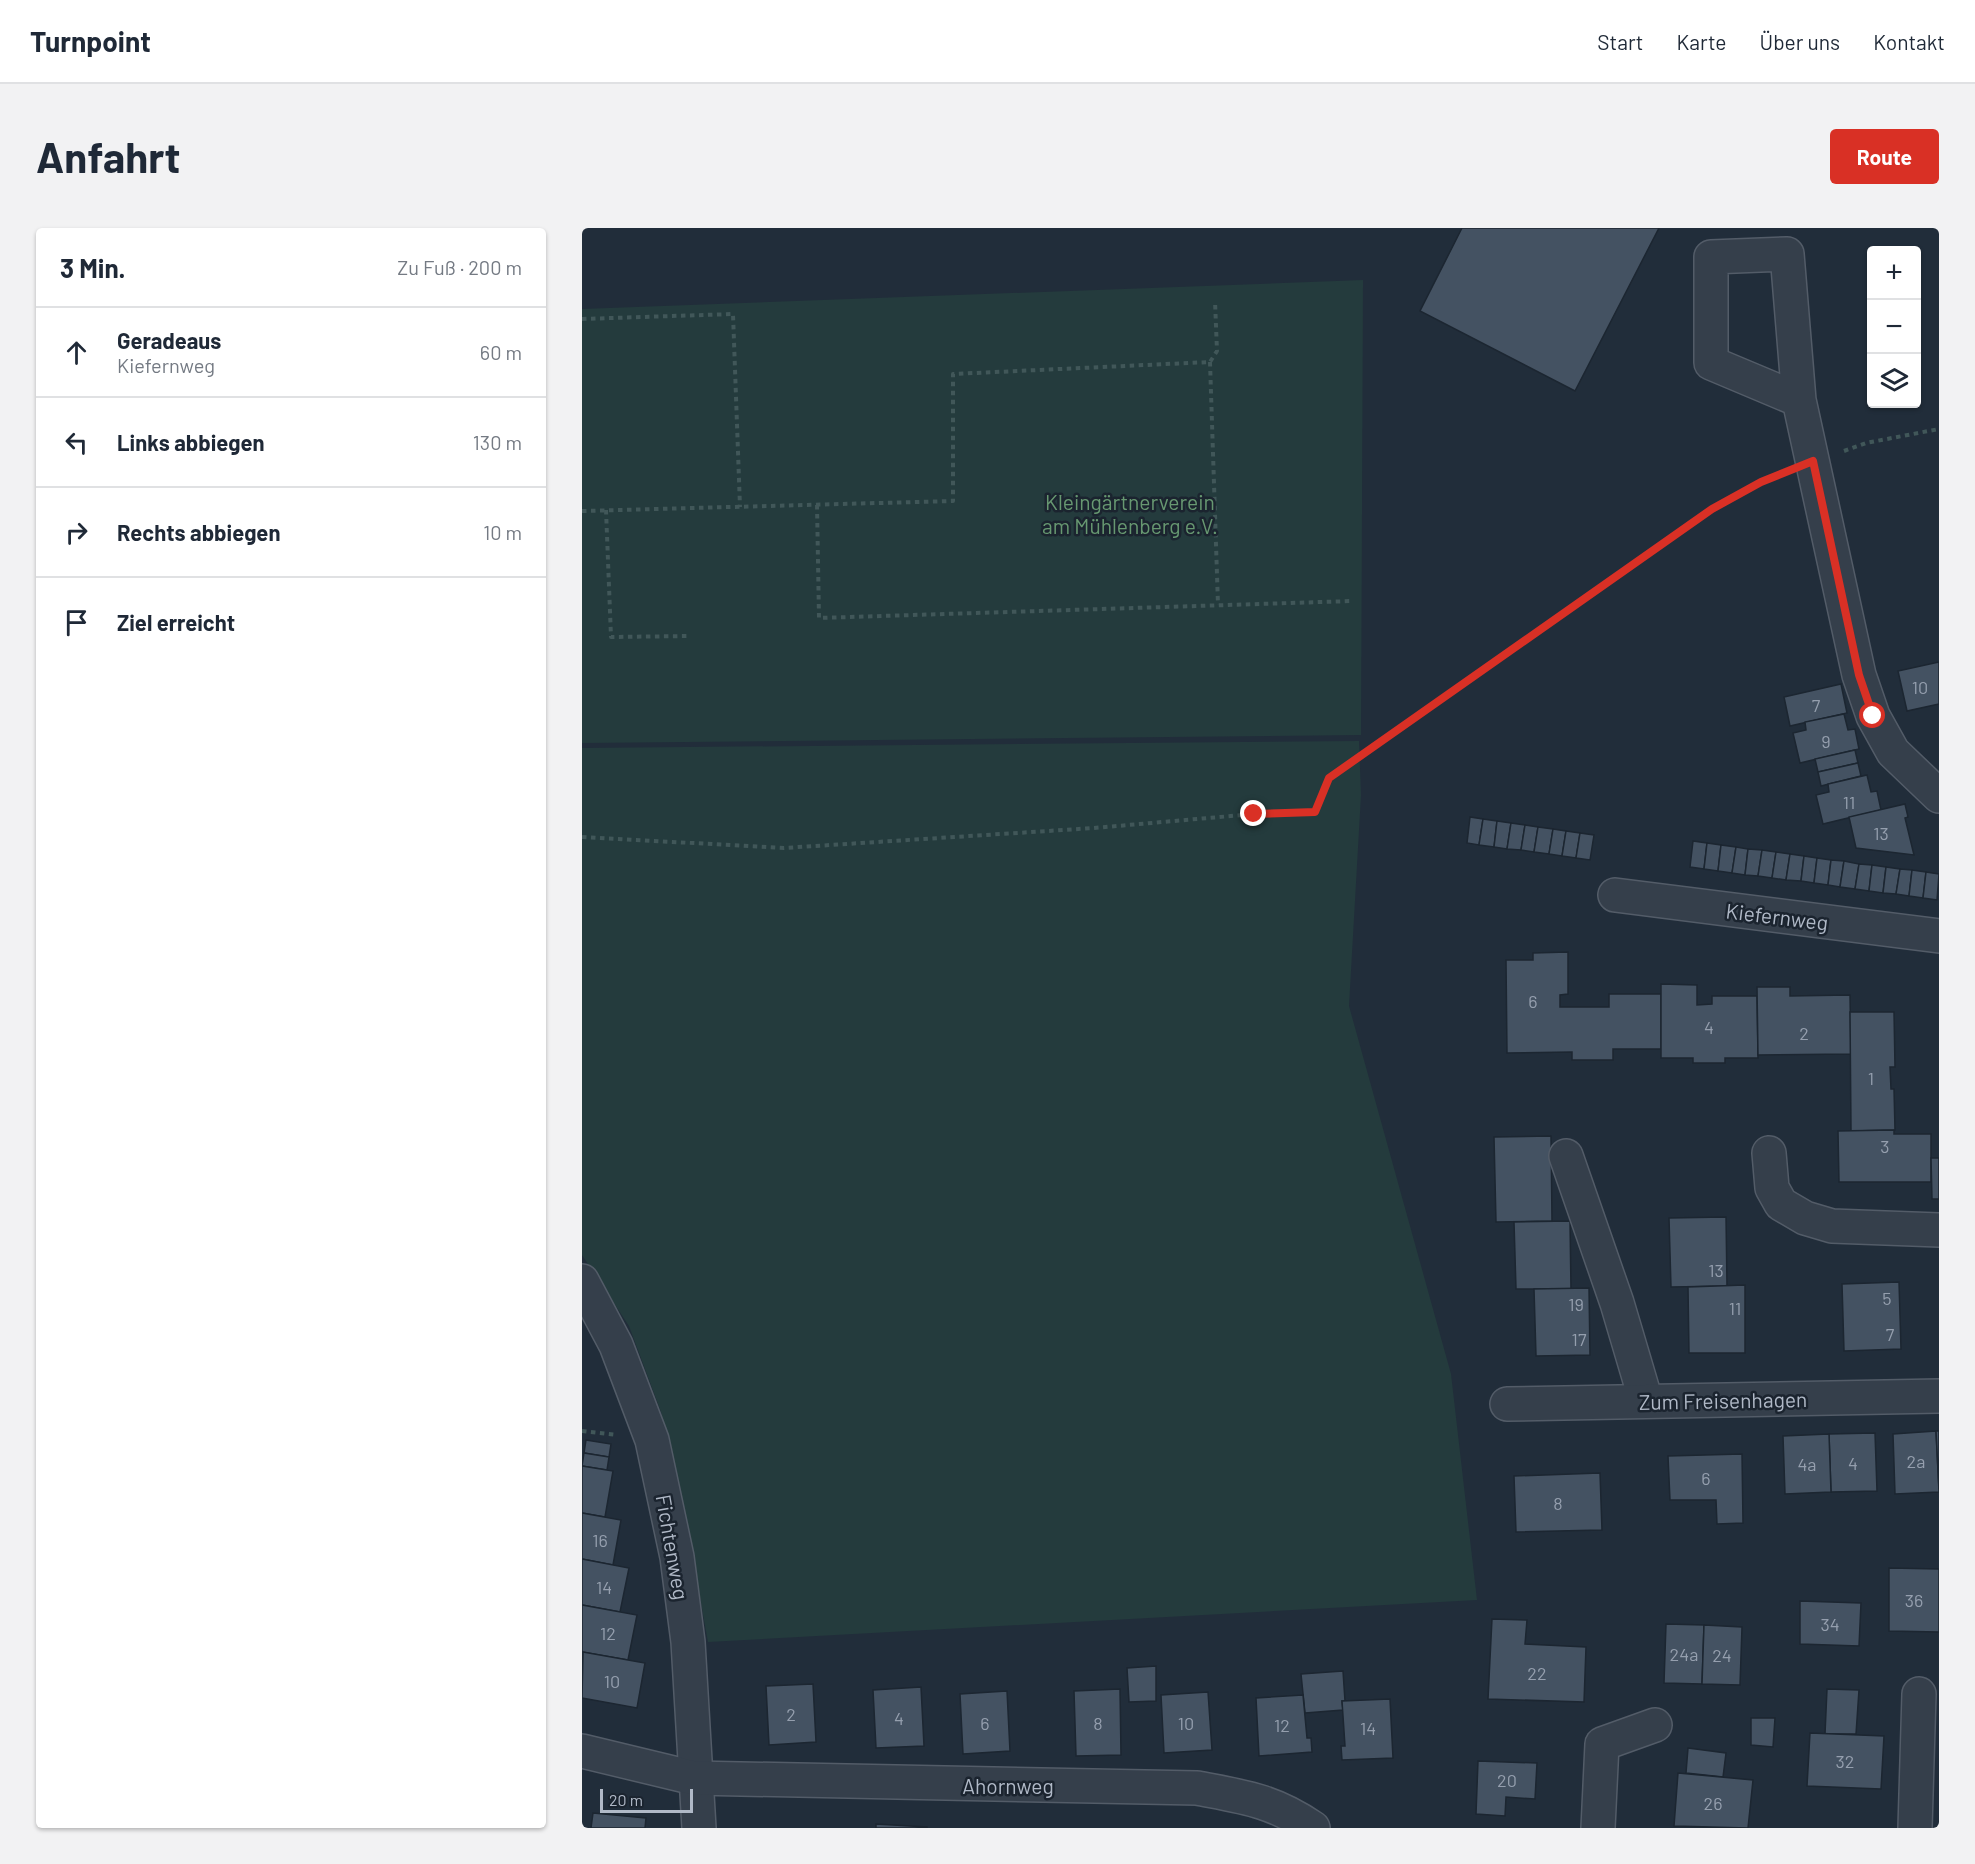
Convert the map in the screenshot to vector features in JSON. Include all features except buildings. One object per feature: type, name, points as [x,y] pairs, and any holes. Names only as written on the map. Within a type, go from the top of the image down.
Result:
[{"type":"street","points":[[1799,400],[1711,363],[1711,257],[1787,254],[1799,400],[1859,675],[1873,716],[1893,752],[1939,796]]},
{"type":"street","name":"Kiefernweg","points":[[1616,895],[1939,936]]},
{"type":"street","points":[[1769,1153],[1772,1188],[1781,1204],[1805,1218],[1832,1226],[1939,1230]]},
{"type":"street","points":[[1566,1156],[1617,1303],[1646,1401]]},
{"type":"street","name":"Fichtenweg","points":[[582,1281],[616,1345],[652,1440],[677,1557],[688,1642],[694,1778],[699,1828]]},
{"type":"street","name":"Zum Freisenhagen","points":[[1507,1404],[1939,1396]]},
{"type":"street","points":[[1915,1828],[1918,1694]]},
{"type":"street","points":[[1598,1828],[1602,1744],[1655,1725]]},
{"type":"street","name":"Ahornweg","points":[[582,1750],[694,1778],[1197,1788],[1256,1799],[1293,1815],[1312,1828]]},
{"type":"path","points":[[1215,301],[1217,351],[1210,362],[1218,605]]},
{"type":"path","points":[[582,319],[733,314],[740,507]]},
{"type":"path","points":[[582,511],[952,501],[953,374],[1210,362]]},
{"type":"path","points":[[582,837],[784,848],[1094,828],[1254,814],[1315,812],[1329,778],[1712,509],[1811,453],[1939,429]]},
{"type":"path","points":[[817,505],[819,618],[1353,601]]},
{"type":"path","points":[[606,510],[611,637],[690,636]]},
{"type":"green space","name":"Kleingärtnerverein am Mühlenberg e.V.","points":[[1363,280],[1361,735],[582,743],[582,309]]},
{"type":"green space","points":[[1359,741],[1361,795],[1349,1006],[1451,1374],[1477,1600],[708,1642],[691,1548],[661,1412],[629,1326],[582,1255],[582,748]]},
{"type":"route","points":[[1254,814],[1315,812],[1329,778],[1712,509],[1761,482],[1813,461],[1859,675],[1873,716]]}]
